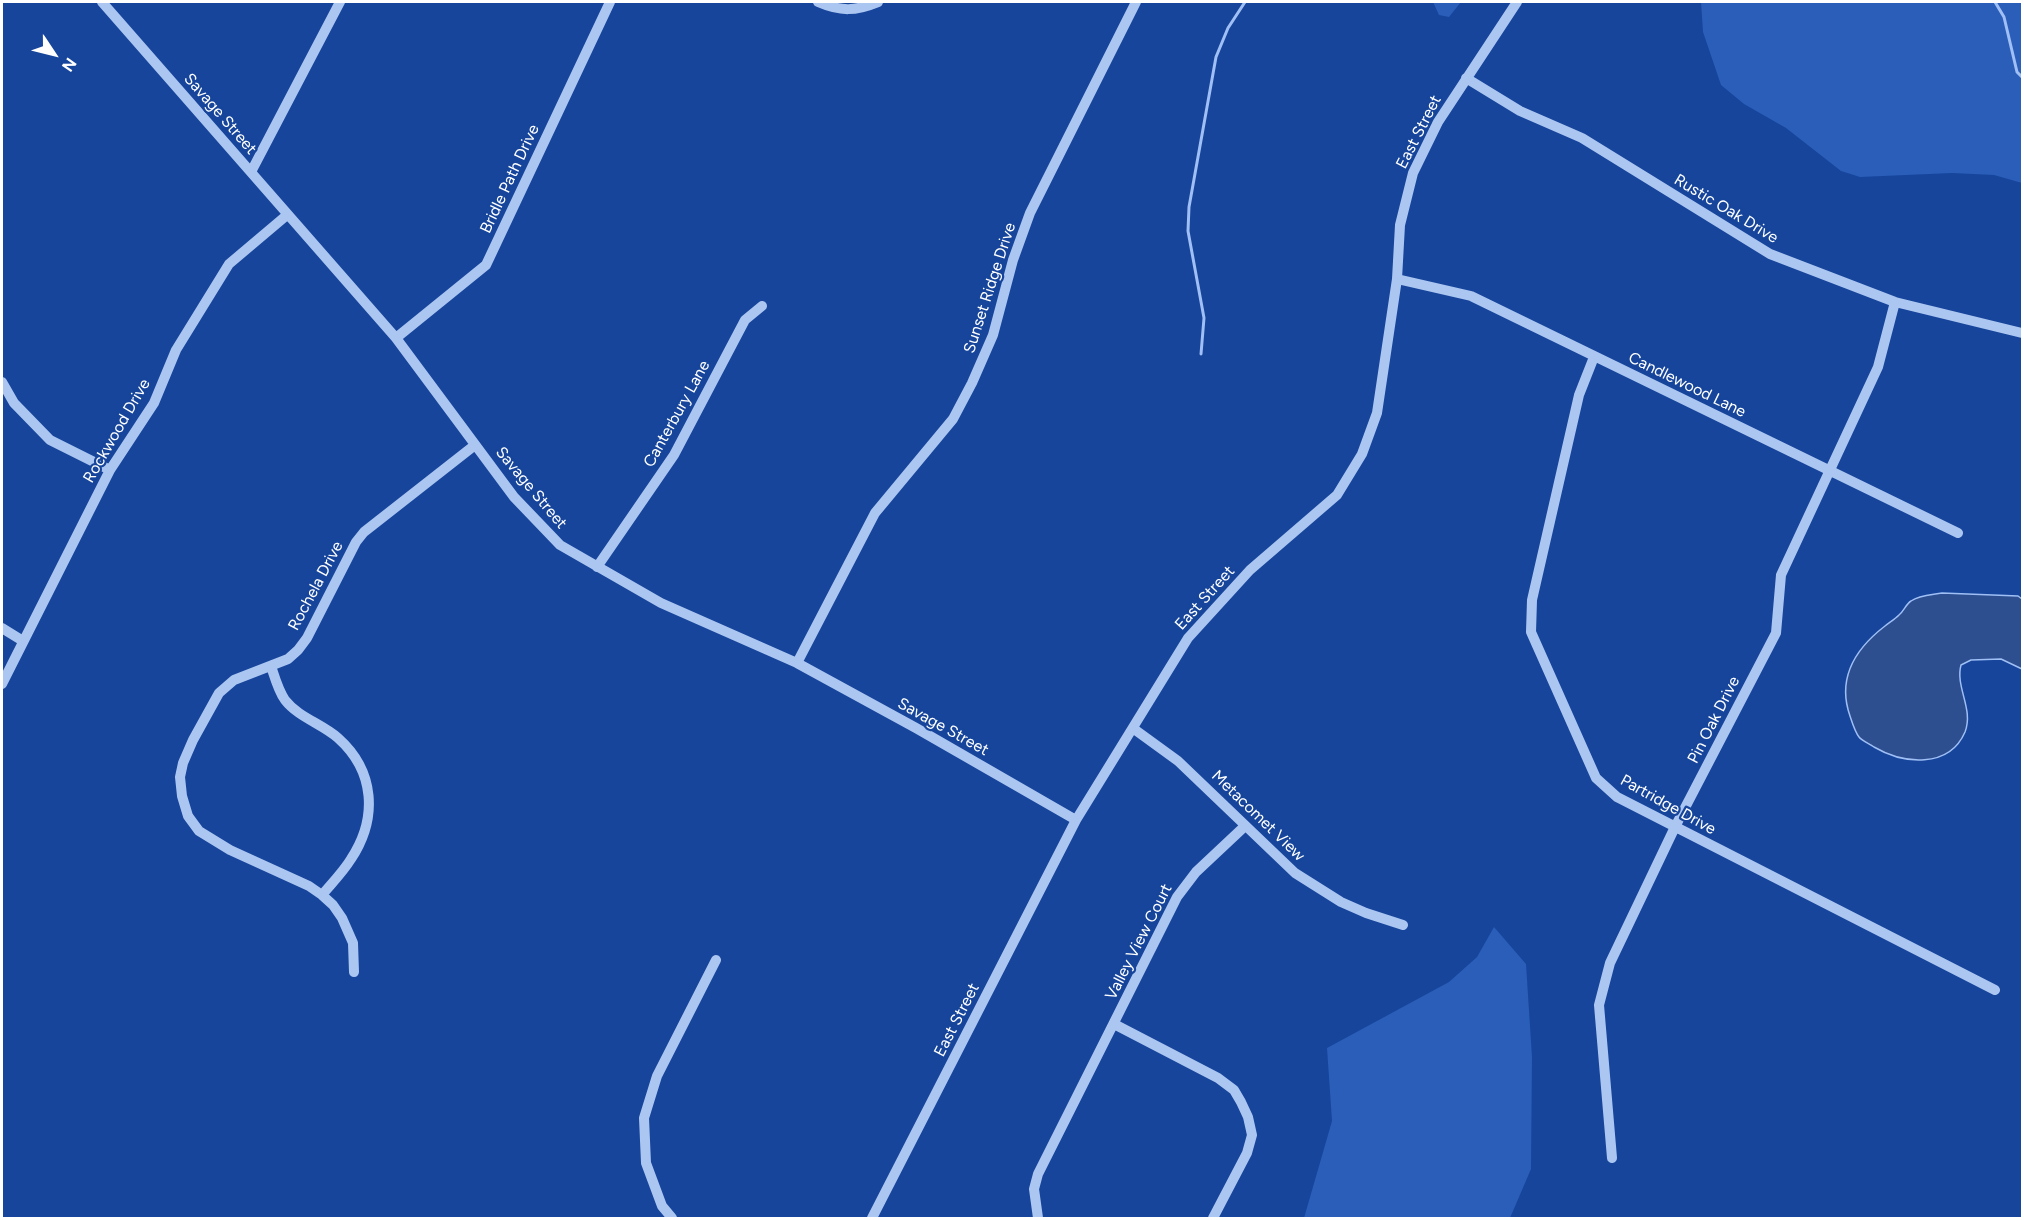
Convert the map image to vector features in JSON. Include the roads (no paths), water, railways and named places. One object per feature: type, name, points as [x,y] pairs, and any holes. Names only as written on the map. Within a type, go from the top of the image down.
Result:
[{"type":"street","name":"Savage Street","points":[[102,2],[396,338],[514,497],[561,545],[661,603],[798,663],[1076,820]]},
{"type":"street","points":[[251,172],[340,2]]},
{"type":"street","name":"Bridle Path Drive","points":[[396,338],[486,265],[610,2]]},
{"type":"street","points":[[818,2],[830,7],[859,10],[878,2]]},
{"type":"street","name":"Sunset Ridge Drive","points":[[798,663],[875,513],[952,419],[972,383],[993,335],[1013,260],[1030,213],[1136,2]]},
{"type":"street","name":"East Street","points":[[872,1218],[1076,820],[1188,638],[1250,570],[1337,495],[1362,454],[1377,413],[1397,279],[1400,225],[1413,173],[1438,122],[1516,2]]},
{"type":"street","name":"Rustic Oak Drive","points":[[1466,78],[1520,111],[1582,138],[1770,254],[1895,302],[2022,333]]},
{"type":"street","name":"Rockwood Drive","points":[[2,684],[110,470],[154,403],[176,350],[229,264],[286,215]]},
{"type":"street","name":"Candlewood Lane","points":[[1397,279],[1471,296],[1958,533]]},
{"type":"street","name":"Pin Oak Drive","points":[[1612,1158],[1599,1005],[1610,963],[1675,827],[1776,633],[1781,575],[1878,367],[1895,302]]},
{"type":"street","name":"Canterbury Lane","points":[[597,567],[674,455],[744,320],[762,306]]},
{"type":"street","name":"Partridge Drive","points":[[1594,357],[1580,395],[1534,589],[1532,632],[1596,778],[1617,797],[1995,990]]},
{"type":"street","points":[[2,382],[14,403],[50,440],[110,470]]},
{"type":"street","name":"Rochela Drive","points":[[354,972],[353,943],[349,931],[342,918],[322,895],[309,886],[212,841],[199,831],[188,816],[182,796],[180,777],[183,763],[206,714],[219,693],[234,680],[288,659],[307,638],[356,542],[364,532],[475,445]]},
{"type":"street","points":[[2,628],[23,641]]},
{"type":"street","points":[[271,666],[286,702],[338,738],[355,758],[369,792],[369,818],[363,838],[351,859],[322,895]]},
{"type":"street","name":"Metacomet View","points":[[1134,729],[1178,761],[1295,873],[1341,902],[1403,925]]},
{"type":"street","name":"Valley View Court","points":[[1038,1218],[1034,1189],[1038,1174],[1178,897],[1186,883],[1245,826]]},
{"type":"street","points":[[672,1218],[662,1206],[646,1163],[644,1119],[657,1076],[716,960]]},
{"type":"street","name":"Valley View Court","points":[[1114,1024],[1218,1078],[1234,1090],[1241,1102],[1248,1117],[1251,1136],[1247,1153],[1213,1218]]},
{"type":"waterway","points":[[1201,354],[1204,318],[1188,231],[1189,207],[1216,57],[1228,28],[1245,2]]},
{"type":"waterway","points":[[1995,2],[2004,17],[2017,72],[2022,77]]}]
